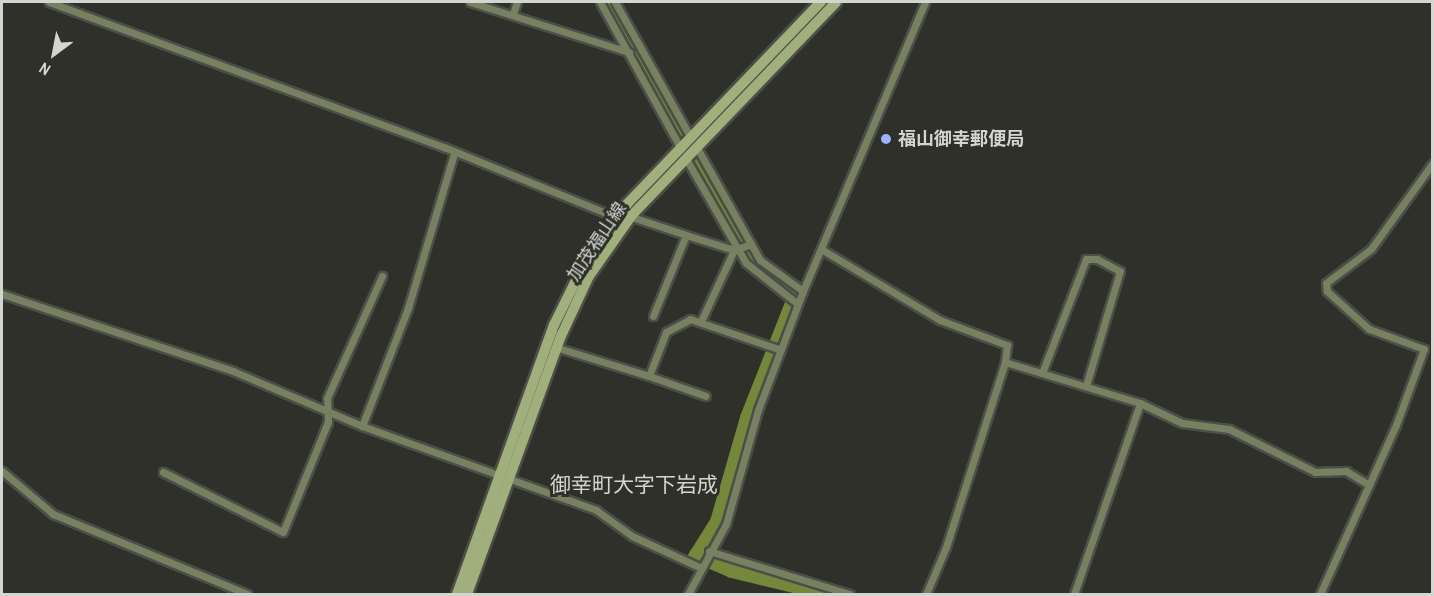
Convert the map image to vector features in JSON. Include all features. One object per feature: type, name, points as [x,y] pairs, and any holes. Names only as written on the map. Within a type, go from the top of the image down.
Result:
[{"type":"main road","name":"加茂福山線","points":[[552,346],[589,276],[632,215],[688,148],[821,2]]},
{"type":"main road","name":"加茂福山線","points":[[457,594],[504,478],[582,266],[616,218],[836,2]]},
{"type":"main road","name":"加茂福山線","points":[[467,594],[504,478]]},
{"type":"street","points":[[49,2],[454,154],[616,218],[632,215],[686,235],[742,248],[803,291]]},
{"type":"street","points":[[470,2],[629,52]]},
{"type":"street","points":[[513,14],[517,2]]},
{"type":"street","points":[[600,2],[688,148],[742,248]]},
{"type":"street","points":[[615,2],[688,148],[742,248],[796,303]]},
{"type":"street","points":[[688,594],[704,559],[726,524],[778,349],[925,2]]},
{"type":"street","points":[[362,426],[408,308],[454,154]]},
{"type":"street","points":[[1320,594],[1369,485],[1424,349],[1369,329],[1327,291],[1326,283],[1371,249],[1432,164]]},
{"type":"street","points":[[653,316],[686,235]]},
{"type":"street","points":[[702,320],[742,248]]},
{"type":"street","points":[[821,249],[940,320],[1007,345],[1005,362],[946,548],[926,594]]},
{"type":"street","points":[[1042,373],[1086,259],[1097,259],[1120,272],[1086,386]]},
{"type":"street","points":[[163,472],[283,532],[328,422],[327,398],[382,276]]},
{"type":"street","points":[[2,294],[233,371],[362,426],[596,510],[632,536],[704,559],[850,594]]},
{"type":"street","points":[[649,376],[666,332],[690,319],[702,320],[778,349]]},
{"type":"street","points":[[552,346],[706,396]]},
{"type":"street","points":[[1005,362],[1140,403],[1182,423],[1229,429],[1315,472],[1346,471],[1369,485]]},
{"type":"street","points":[[1074,594],[1140,403]]},
{"type":"street","points":[[2,471],[53,514],[247,594]]},
{"type":"waterway","points":[[607,2],[746,252],[796,296],[748,418],[718,522],[693,562]]},
{"type":"waterway","points":[[697,555],[732,570],[832,594]]},
{"type":"place","name":"福山御幸郵便局","points":[[886,139]]},
{"type":"district","name":"御幸町大字下岩成","points":[[634,485]]}]
